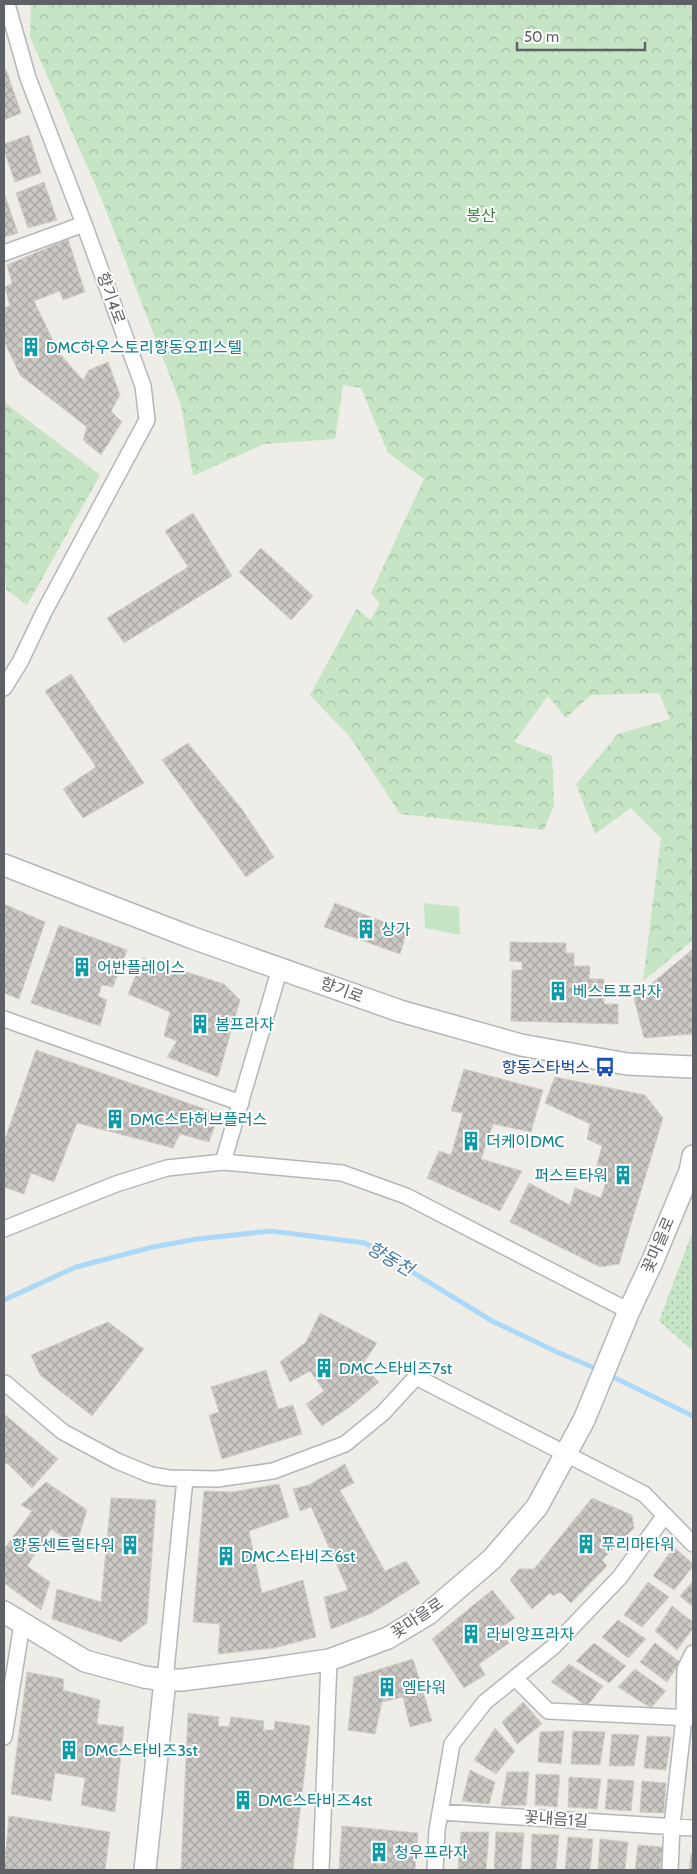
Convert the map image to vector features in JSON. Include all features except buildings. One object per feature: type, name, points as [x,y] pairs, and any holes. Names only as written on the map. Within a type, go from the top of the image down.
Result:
[{"type":"street","name":"향기4로","points":[[4,688],[20,662],[44,612],[147,420],[143,386],[28,78],[7,4]]},
{"type":"street","points":[[4,254],[84,224]]},
{"type":"street","name":"향기로","points":[[4,865],[190,936],[400,1011],[520,1045],[627,1064],[693,1067]]},
{"type":"street","points":[[224,1162],[280,968]]},
{"type":"street","points":[[4,1019],[241,1103]]},
{"type":"street","name":"꽃마을로","points":[[4,1612],[85,1661],[144,1677],[164,1680],[222,1675],[329,1660],[388,1638],[428,1614],[492,1559],[537,1507],[584,1420],[619,1334],[653,1260],[690,1170],[693,1156]]},
{"type":"street","points":[[4,1230],[116,1184],[167,1168],[224,1162],[342,1173],[406,1196],[629,1311]]},
{"type":"street","points":[[4,1384],[63,1432],[117,1461],[152,1476],[217,1479],[273,1471],[345,1444],[383,1413],[416,1377],[644,1494],[693,1544]]},
{"type":"street","points":[[146,1870],[185,1479]]},
{"type":"street","points":[[435,1870],[437,1830],[452,1744],[485,1702],[553,1647],[620,1577],[665,1515]]},
{"type":"street","points":[[4,1737],[22,1624]]},
{"type":"street","points":[[670,1870],[672,1826],[689,1718],[684,1669],[693,1653]]},
{"type":"street","points":[[321,1870],[329,1660]]},
{"type":"street","points":[[515,1678],[548,1711],[689,1718]]},
{"type":"street","name":"꽃내음1길","points":[[440,1812],[693,1828]]},
{"type":"green space","name":"봉산","points":[[31,4],[693,4],[693,940],[643,981],[661,838],[631,808],[595,834],[576,784],[618,734],[670,719],[659,693],[591,695],[566,718],[548,696],[514,742],[552,756],[554,805],[544,830],[400,814],[350,737],[310,695],[357,608],[370,620],[380,604],[371,593],[424,479],[388,453],[361,388],[343,385],[335,439],[264,444],[193,476],[181,405],[102,200],[30,37]]},
{"type":"green space","points":[[4,402],[100,475],[27,605],[6,589],[4,560]]},
{"type":"green space","points":[[424,903],[459,907],[460,935],[425,928]]},
{"type":"green space","points":[[693,1230],[693,1351],[659,1321]]},
{"type":"waterway","name":"향동천","points":[[4,1300],[76,1267],[153,1247],[197,1239],[271,1231],[365,1243],[492,1321],[599,1370]]},
{"type":"waterway","name":"향동천","points":[[609,1375],[693,1416]]},
{"type":"place","name":"DMC하우스토리향동오피스텔","points":[[31,347]]},
{"type":"place","name":"상가","points":[[366,929]]},
{"type":"place","name":"어반플레이스","points":[[82,967]]},
{"type":"place","name":"베스트프라자","points":[[558,991]]},
{"type":"place","name":"봄프라자","points":[[200,1024]]},
{"type":"place","name":"향동스타벅스","points":[[605,1067]]},
{"type":"place","name":"DMC스타허브플러스","points":[[115,1119]]},
{"type":"place","name":"더케이DMC","points":[[471,1141]]},
{"type":"place","name":"퍼스트타워","points":[[623,1175]]},
{"type":"place","name":"DMC스타비즈7st","points":[[324,1368]]},
{"type":"place","name":"푸리마타워","points":[[586,1544]]},
{"type":"place","name":"향동센트럴타워","points":[[130,1545]]},
{"type":"place","name":"DMC스타비즈6st","points":[[226,1556]]},
{"type":"place","name":"라비앙프라자","points":[[471,1634]]},
{"type":"place","name":"엠타워","points":[[387,1687]]},
{"type":"place","name":"DMC스타비즈3st","points":[[69,1750]]},
{"type":"place","name":"DMC스타비즈4st","points":[[243,1800]]},
{"type":"place","name":"청우프라자","points":[[379,1852]]}]
